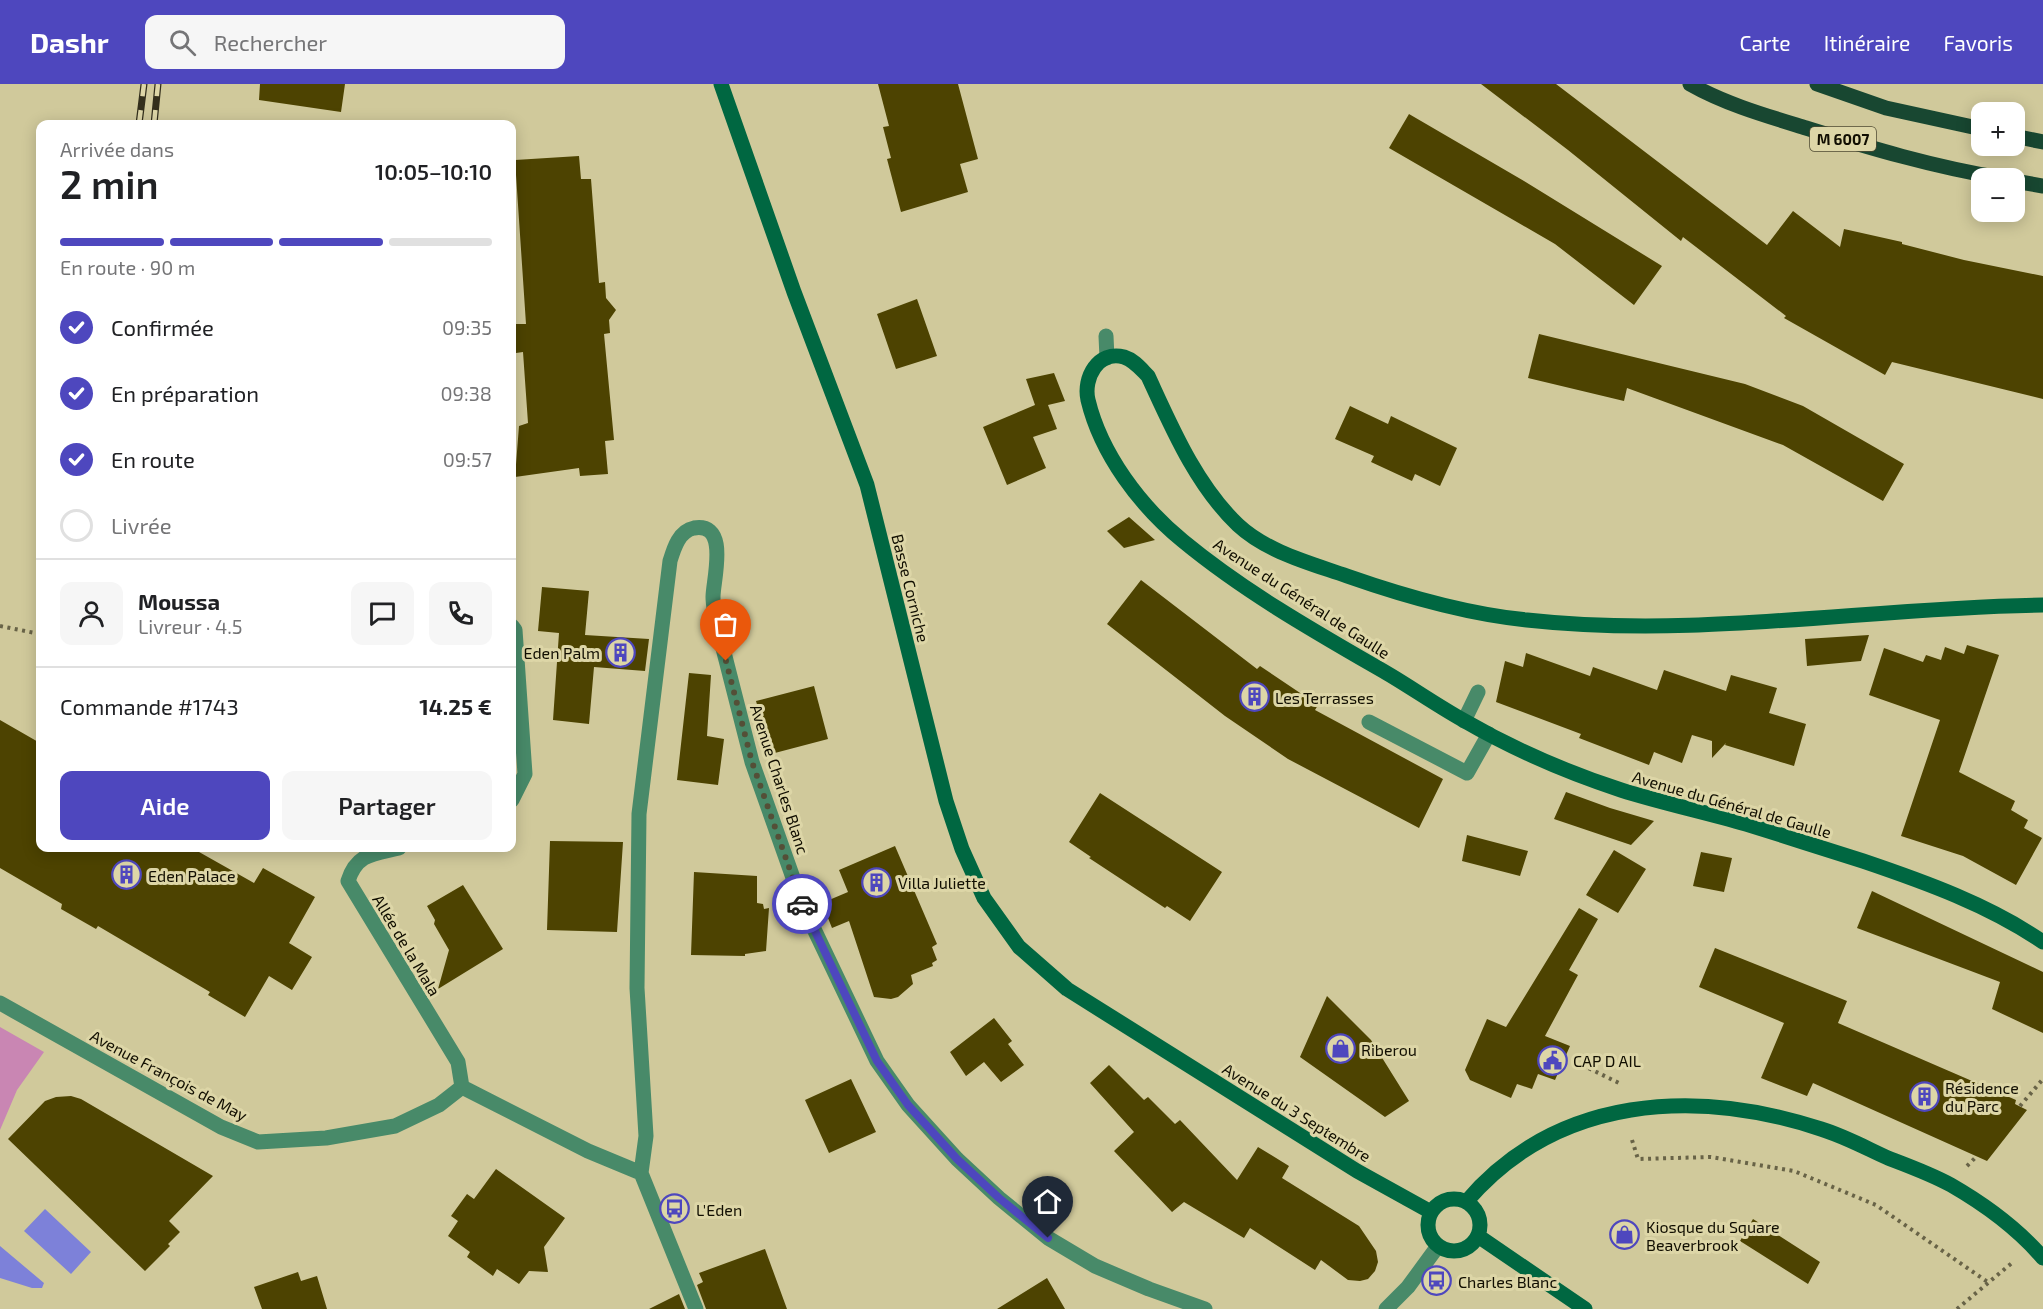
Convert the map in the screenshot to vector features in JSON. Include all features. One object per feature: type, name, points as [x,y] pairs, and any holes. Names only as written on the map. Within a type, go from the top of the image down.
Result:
[{"type":"main road","name":"M 6007","points":[[1690,84],[1760,113],[1874,149],[1949,170],[1971,173]]},
{"type":"main road","name":"M 6007","points":[[1817,84],[1886,108],[1971,127]]},
{"type":"main road","points":[[2025,138],[2043,142]]},
{"type":"main road","points":[[2025,183],[2043,186]]},
{"type":"street","name":"Basse Corniche","points":[[721,84],[794,292],[867,485],[946,801],[962,849],[984,898],[1019,947],[1067,989],[1146,1040]]},
{"type":"street","points":[[1106,336],[1107,358]]},
{"type":"street","name":"Avenue du Général de Gaulle","points":[[2043,604],[1799,621],[1627,627],[1526,620],[1391,591],[1270,546],[1240,527],[1215,502],[1196,473],[1148,376],[1136,363],[1122,357],[1107,358],[1094,367],[1087,381],[1087,398],[1108,449],[1126,481],[1152,512],[1180,539],[1228,576],[1464,721],[1544,762],[1620,789],[1742,823],[1910,876],[1973,903],[2043,942]]},
{"type":"street","name":"Avenue Charles Blanc","points":[[641,1173],[646,1136],[637,988],[639,814],[670,561],[684,532],[695,528],[706,530],[714,537],[718,550],[713,597],[716,621],[752,762],[803,906],[877,1061],[908,1105],[957,1159],[999,1198],[1048,1238],[1095,1266],[1205,1309]]},
{"type":"street","points":[[516,656],[525,774],[516,792]]},
{"type":"street","points":[[1464,721],[1478,692]]},
{"type":"street","points":[[1369,722],[1467,773],[1489,734]]},
{"type":"street","name":"Allée de la Mala","points":[[382,852],[365,856],[352,868],[348,881],[458,1062],[462,1087]]},
{"type":"street","name":"Avenue François de May","points":[[0,1003],[221,1127],[258,1142],[326,1138],[395,1126],[439,1105],[462,1087]]},
{"type":"street","name":"Avenue du 3 Septembre","points":[[1146,1040],[1357,1171],[1431,1212]]},
{"type":"street","points":[[462,1087],[588,1151],[641,1173],[696,1309]]},
{"type":"street","points":[[1466,1202],[1495,1172],[1534,1144],[1583,1120],[1622,1109],[1675,1106],[1726,1108],[1774,1116],[1823,1129],[1950,1184],[1994,1213],[2043,1258]]},
{"type":"street","points":[[1456,1199],[1466,1202],[1479,1216],[1481,1227],[1478,1236],[1465,1250],[1456,1252],[1438,1246],[1432,1240],[1428,1230],[1431,1212],[1446,1200],[1456,1199]]},
{"type":"street","points":[[1478,1236],[1585,1309]]},
{"type":"street","points":[[1386,1309],[1408,1287],[1438,1246]]},
{"type":"path","points":[[0,626],[36,633]]},
{"type":"path","points":[[1582,1065],[1619,1083]]},
{"type":"path","points":[[2020,1106],[2043,1079]]},
{"type":"path","points":[[1632,1140],[1638,1159],[1711,1157],[1794,1171],[1876,1205],[1989,1283]]},
{"type":"path","points":[[1957,1309],[2032,1246]]},
{"type":"shaded area","points":[[0,1027],[44,1052],[17,1090],[0,1130]]},
{"type":"water","points":[[45,1209],[91,1252],[71,1274],[24,1231]]},
{"type":"water","points":[[0,1246],[44,1283],[42,1288],[32,1288],[0,1278]]},
{"type":"building","points":[[260,84],[345,84],[341,112],[259,100]]},
{"type":"building","points":[[878,84],[958,84],[978,159],[960,164],[968,192],[901,212],[887,159],[891,158],[883,127],[889,126]]},
{"type":"building","points":[[1481,84],[1556,84],[1767,245],[1793,211],[1840,247],[1844,229],[1902,242],[1902,244],[1964,260],[2043,276],[2043,399],[1892,362],[1885,375],[1784,318],[1786,316],[1683,237],[1681,241],[1568,150]]},
{"type":"building","points":[[1409,114],[1662,266],[1634,305],[1555,244],[1389,148]]},
{"type":"building","points":[[579,156],[581,179],[591,179],[599,283],[605,282],[606,298],[616,310],[609,320],[610,333],[604,334],[614,440],[605,441],[608,474],[580,476],[579,468],[516,477],[519,426],[528,423],[523,352],[516,353],[516,324],[526,324],[516,160]]},
{"type":"building","points":[[917,299],[937,356],[896,369],[877,314]]},
{"type":"building","points":[[1539,334],[1745,384],[1803,406],[1904,464],[1883,501],[1783,445],[1627,388],[1624,401],[1528,378]]},
{"type":"building","points":[[1054,373],[1065,401],[1048,405],[1057,429],[1033,437],[1046,468],[1007,485],[983,427],[1035,405],[1026,379]]},
{"type":"building","points":[[1350,406],[1388,424],[1391,416],[1457,448],[1440,486],[1415,474],[1412,481],[1371,462],[1374,456],[1335,439]]},
{"type":"building","points":[[1129,517],[1155,540],[1124,548],[1107,531]]},
{"type":"building","name":"Les Terrasses","points":[[1141,580],[1257,669],[1260,666],[1318,705],[1315,710],[1443,779],[1419,828],[1288,759],[1225,716],[1107,624]]},
{"type":"building","points":[[542,587],[589,591],[585,635],[649,639],[645,671],[594,667],[589,724],[553,720],[559,633],[538,631]]},
{"type":"building","points":[[1869,635],[1861,661],[1807,666],[1805,639]]},
{"type":"building","points":[[1967,645],[1999,655],[1959,772],[2015,801],[2011,810],[2028,820],[2024,828],[2042,838],[2016,885],[1963,856],[1901,836],[1940,720],[1869,695],[1884,648],[1923,662],[1926,655],[1941,660],[1945,647],[1964,654]]},
{"type":"building","points":[[1526,653],[1590,676],[1593,667],[1657,690],[1664,670],[1726,691],[1731,675],[1777,688],[1769,713],[1806,724],[1794,766],[1725,745],[1726,743],[1712,758],[1712,741],[1692,735],[1682,763],[1654,752],[1649,765],[1579,738],[1581,734],[1496,702],[1505,661],[1523,667]]},
{"type":"building","points":[[689,673],[711,675],[707,736],[724,739],[718,785],[677,780]]},
{"type":"building","points":[[814,686],[828,739],[771,754],[756,701]]},
{"type":"building","name":"Eden Palace","points":[[0,720],[36,741],[36,852],[199,852],[254,883],[263,868],[315,897],[289,943],[312,957],[292,990],[269,976],[245,1017],[208,995],[210,992],[98,926],[96,929],[61,909],[62,904],[0,868]]},
{"type":"building","points":[[1566,792],[1654,821],[1631,845],[1554,819]]},
{"type":"building","points":[[1100,793],[1222,872],[1190,921],[1167,906],[1165,908],[1089,858],[1091,857],[1069,842]]},
{"type":"building","points":[[1467,835],[1528,851],[1520,876],[1462,861]]},
{"type":"building","points":[[550,841],[623,842],[617,932],[547,930]]},
{"type":"building","points":[[895,846],[937,944],[932,947],[937,960],[932,963],[933,966],[911,975],[913,984],[898,997],[891,999],[874,997],[849,921],[832,928],[822,903],[848,892],[839,870]]},
{"type":"building","points":[[1614,850],[1646,869],[1618,913],[1586,895]]},
{"type":"building","points":[[1701,852],[1732,858],[1724,892],[1693,886]]},
{"type":"building","points":[[694,872],[757,876],[757,903],[763,904],[764,909],[769,908],[766,951],[745,954],[745,956],[691,955]]},
{"type":"building","points":[[463,885],[503,949],[438,989],[449,950],[427,906]]},
{"type":"building","points":[[1872,891],[2043,972],[2043,1033],[1992,1009],[2000,982],[1857,928]]},
{"type":"building","points":[[1579,908],[1598,919],[1569,970],[1578,975],[1545,1036],[1570,1046],[1555,1080],[1538,1074],[1532,1089],[1517,1084],[1511,1098],[1470,1080],[1465,1070],[1487,1019],[1506,1027]]},
{"type":"building","points":[[1715,948],[1847,1001],[1838,1023],[2016,1100],[2015,1104],[2027,1110],[1987,1161],[1813,1083],[1807,1096],[1761,1078],[1784,1023],[1699,987]]},
{"type":"building","name":"Riberou","points":[[1327,996],[1371,1040],[1409,1101],[1385,1117],[1300,1057]]},
{"type":"building","points":[[994,1018],[1012,1041],[1008,1044],[1024,1065],[1001,1082],[984,1062],[966,1076],[950,1052]]},
{"type":"building","points":[[1109,1065],[1144,1100],[1148,1097],[1175,1124],[1180,1120],[1237,1180],[1258,1147],[1289,1166],[1282,1178],[1359,1226],[1376,1251],[1378,1262],[1375,1271],[1368,1279],[1348,1280],[1321,1260],[1315,1270],[1250,1228],[1244,1238],[1184,1202],[1172,1212],[1114,1151],[1134,1132],[1090,1083]]},
{"type":"building","points":[[851,1079],[876,1132],[829,1153],[805,1100]]},
{"type":"building","points":[[71,1096],[81,1099],[213,1176],[169,1221],[180,1232],[168,1244],[170,1246],[145,1271],[8,1139],[45,1101],[56,1097]]},
{"type":"building","points":[[496,1169],[565,1218],[544,1247],[548,1272],[529,1271],[519,1284],[497,1269],[493,1276],[467,1257],[470,1252],[448,1236],[458,1221],[451,1216],[467,1194],[474,1199]]},
{"type":"building","points":[[1753,1219],[1820,1262],[1808,1284],[1740,1241]]},
{"type":"building","points":[[765,1249],[787,1309],[706,1309],[697,1285],[703,1282],[699,1273]]},
{"type":"building","points":[[298,1272],[301,1281],[317,1276],[327,1309],[262,1309],[254,1287]]},
{"type":"building","points":[[1047,1278],[1065,1309],[997,1309]]},
{"type":"building","points":[[679,1294],[685,1309],[649,1309]]},
{"type":"railway","points":[[140,120],[144,84]]},
{"type":"railway","points":[[154,120],[158,84]]},
{"type":"way so far","points":[[726,661],[752,762],[802,904]]},
{"type":"place","name":"Eden Palm","points":[[621,652]]},
{"type":"place","name":"Les Terrasses","points":[[1254,697]]},
{"type":"place","name":"Eden Palace","points":[[127,875]]},
{"type":"place","name":"Villa Juliette","points":[[877,882]]},
{"type":"place","name":"Riberou","points":[[1340,1049]]},
{"type":"place","name":"CAP D AIL","points":[[1552,1060]]},
{"type":"place","name":"Résidence du Parc","points":[[1924,1096]]},
{"type":"place","name":"L'Eden","points":[[675,1209]]},
{"type":"place","name":"Kiosque du Square Beaverbrook","points":[[1625,1235]]},
{"type":"place","name":"Charles Blanc","points":[[1437,1281]]},
{"type":"route","points":[[802,904],[877,1061],[908,1105],[957,1159],[999,1198],[1048,1238]]}]
